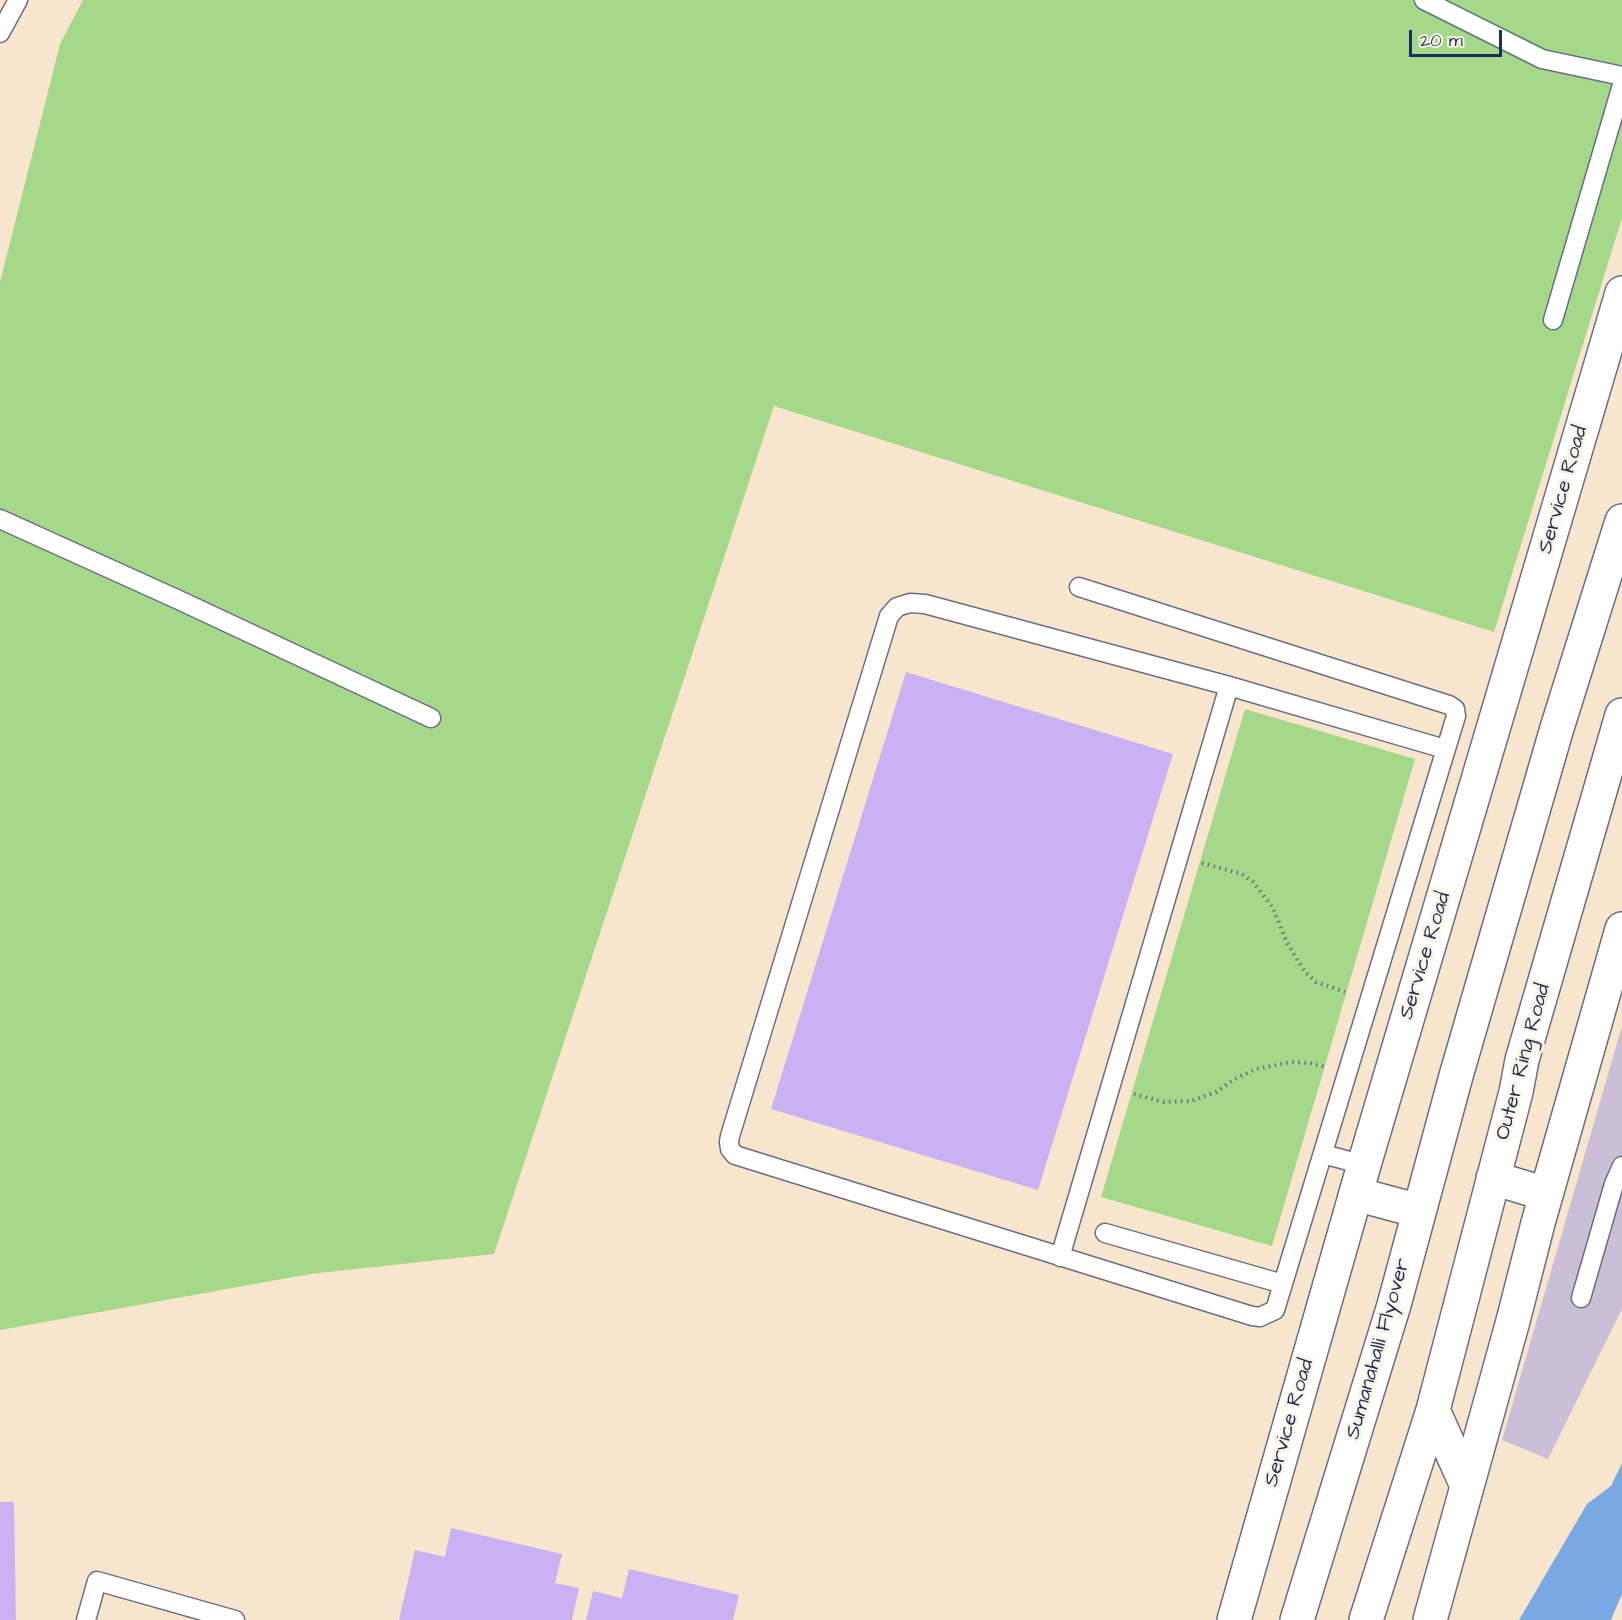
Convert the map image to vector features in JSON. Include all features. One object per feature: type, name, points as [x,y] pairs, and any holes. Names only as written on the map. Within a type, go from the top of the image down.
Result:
[{"type":"main road","name":"Service Road","points":[[1234,1620],[1360,1179],[1622,293]]},
{"type":"main road","name":"Sumanahalli Flyover","points":[[1298,1620],[1390,1316],[1456,1076],[1557,728],[1622,521]]},
{"type":"main road","name":"Outer Ring Road","points":[[1433,1410],[1525,1048],[1622,715]]},
{"type":"main road","points":[[1430,1620],[1514,1321],[1546,1194],[1622,929]]},
{"type":"main road","points":[[1493,1178],[1546,1194]]},
{"type":"main road","points":[[1360,1179],[1419,1211]]},
{"type":"main road","points":[[1433,1410],[1467,1486]]},
{"type":"main road","points":[[1366,1620],[1433,1410]]},
{"type":"lane","points":[[0,33],[18,0]]},
{"type":"lane","points":[[1424,0],[1542,59],[1622,76]]},
{"type":"lane","points":[[1553,320],[1622,85]]},
{"type":"lane","points":[[0,519],[431,718]]},
{"type":"lane","points":[[1078,587],[1449,705],[1455,709],[1456,716],[1275,1310],[1260,1317],[1252,1316],[735,1155],[730,1149],[730,1136],[889,616],[897,607],[910,603],[925,604],[1229,686],[1445,749]]},
{"type":"lane","points":[[1060,1257],[1229,686]]},
{"type":"lane","points":[[1323,1154],[1360,1179]]},
{"type":"lane","points":[[1581,1298],[1614,1184],[1622,1166]]},
{"type":"lane","points":[[1105,1233],[1283,1284]]},
{"type":"lane","points":[[86,1620],[98,1581],[235,1620]]},
{"type":"path","points":[[1178,857],[1242,874],[1263,893],[1273,908],[1296,960],[1316,982],[1369,1000]]},
{"type":"path","points":[[1111,1085],[1149,1100],[1177,1103],[1204,1097],[1256,1069],[1274,1064],[1310,1063],[1347,1074]]},
{"type":"shaded area","points":[[1622,1026],[1622,1309],[1548,1459],[1502,1440]]},
{"type":"green space","points":[[83,0],[1622,0],[1622,218],[1494,632],[774,406],[494,1254],[310,1274],[0,1330],[0,282],[60,44]]},
{"type":"green space","points":[[1245,709],[1415,759],[1272,1246],[1101,1197]]},
{"type":"water","points":[[1622,1463],[1622,1594],[1611,1620],[1519,1620],[1587,1504],[1611,1486]]},
{"type":"building","points":[[906,672],[1173,754],[1038,1190],[771,1109]]},
{"type":"building","points":[[0,1502],[14,1502],[16,1620],[0,1620]]},
{"type":"building","points":[[451,1528],[562,1554],[555,1583],[579,1588],[572,1620],[399,1620],[415,1550],[445,1557]]},
{"type":"building","points":[[629,1569],[739,1595],[733,1620],[586,1620],[593,1591],[622,1598]]}]
